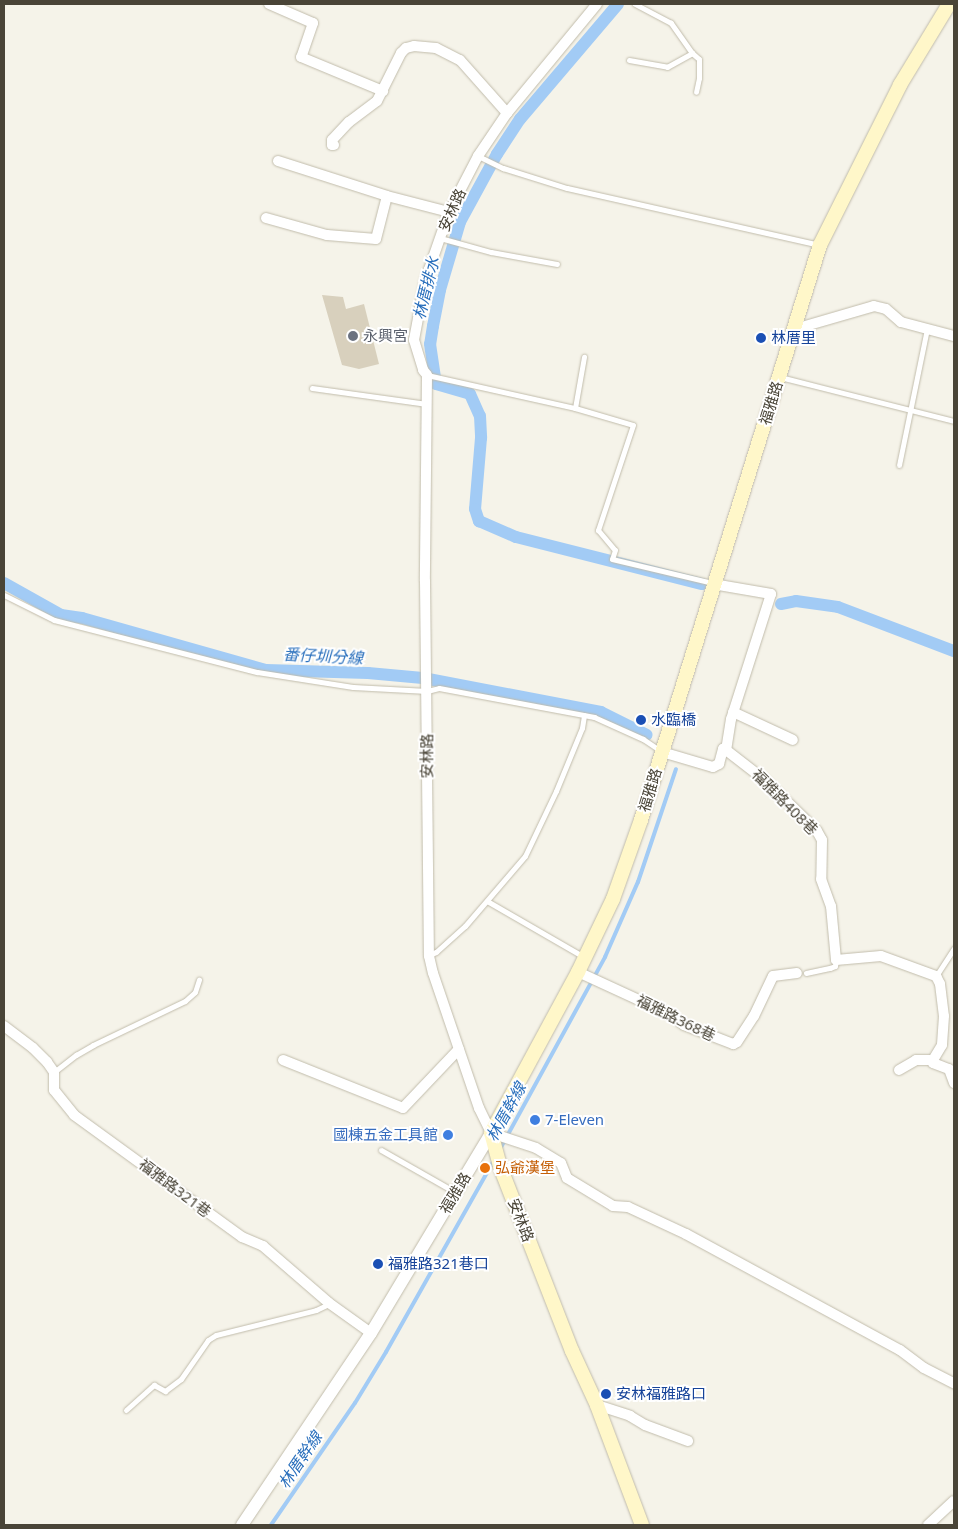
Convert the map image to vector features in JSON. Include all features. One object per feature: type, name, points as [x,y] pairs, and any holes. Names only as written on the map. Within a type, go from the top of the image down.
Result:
[{"type":"main road","name":"福雅路","points":[[495,1138],[582,974],[585,958],[613,899],[641,820],[820,245],[900,85],[948,4]]},
{"type":"main road","name":"安林路","points":[[495,1138],[500,1164],[572,1351],[597,1405],[642,1525]]},
{"type":"street","points":[[269,4],[313,23],[301,57],[383,91]]},
{"type":"street","name":"安林路","points":[[495,1138],[479,1108],[458,1050],[429,956],[428,670],[425,582],[428,375],[423,370],[414,340],[424,281],[449,212],[478,156],[507,114],[597,4]]},
{"type":"street","points":[[334,146],[332,145],[335,137],[349,122],[372,106],[383,91],[395,64],[406,48],[414,46],[436,48],[460,60],[507,114]]},
{"type":"street","points":[[278,161],[387,196],[449,212]]},
{"type":"street","points":[[266,218],[327,235],[376,240],[387,196]]},
{"type":"street","points":[[795,329],[874,306],[886,309],[901,322],[954,336]]},
{"type":"street","points":[[662,752],[713,767],[719,764],[723,749],[726,750],[733,712],[771,594],[713,584]]},
{"type":"street","points":[[733,712],[793,740]]},
{"type":"street","name":"福雅路408巷","points":[[726,750],[752,768],[797,810],[822,840],[821,879],[831,906],[836,960]]},
{"type":"street","points":[[836,960],[881,956],[936,976],[940,984],[944,1016],[942,1045],[933,1060]]},
{"type":"street","name":"福雅路368巷","points":[[582,974],[667,1013],[684,1025],[733,1044],[737,1042],[754,1016],[773,976],[802,973]]},
{"type":"street","name":"福雅路321巷","points":[[4,1026],[40,1054],[54,1072],[54,1090],[74,1115],[242,1237],[263,1246],[330,1303],[371,1333]]},
{"type":"street","points":[[283,1060],[403,1108],[458,1050]]},
{"type":"street","points":[[899,1070],[916,1060],[933,1060],[933,1062],[949,1069],[954,1083]]},
{"type":"street","points":[[495,1138],[536,1148],[561,1163],[567,1178],[613,1206],[628,1207],[686,1234],[900,1350],[924,1368],[954,1383]]},
{"type":"street","name":"福雅路","points":[[242,1525],[371,1333],[455,1192],[495,1138]]},
{"type":"street","points":[[597,1405],[630,1416],[645,1425],[688,1441]]},
{"type":"street","points":[[928,1525],[954,1501]]},
{"type":"lane","points":[[635,4],[675,26],[692,53],[699,59],[699,78],[696,92]]},
{"type":"lane","points":[[629,60],[667,67],[692,53]]},
{"type":"lane","points":[[478,156],[504,168],[567,188],[820,245]]},
{"type":"lane","points":[[440,238],[492,252],[557,264]]},
{"type":"lane","points":[[899,466],[927,328]]},
{"type":"lane","points":[[574,408],[584,357]]},
{"type":"lane","points":[[428,375],[574,408],[633,425],[598,530],[615,550],[612,559],[713,584]]},
{"type":"lane","points":[[779,377],[954,421]]},
{"type":"lane","points":[[312,388],[428,404]]},
{"type":"lane","points":[[4,595],[54,620],[257,672],[353,687],[439,688],[594,717],[643,739],[662,752]]},
{"type":"lane","points":[[429,956],[465,926],[525,856],[556,791],[582,728],[584,716]]},
{"type":"lane","points":[[487,901],[585,958]]},
{"type":"lane","points":[[936,976],[954,948]]},
{"type":"lane","points":[[802,973],[830,968],[834,966],[836,960]]},
{"type":"lane","points":[[54,1072],[93,1045],[185,1001],[195,992],[199,980]]},
{"type":"lane","points":[[381,1150],[455,1192]]},
{"type":"lane","points":[[126,1410],[154,1385],[165,1391],[181,1380],[208,1340],[216,1335],[316,1310],[330,1303]]},
{"type":"building","name":"永興宮","points":[[322,295],[343,297],[346,309],[364,304],[379,364],[359,369],[342,365]]},
{"type":"waterway","name":"林厝排水","points":[[618,4],[520,119],[497,154],[460,222],[440,290],[430,344],[436,384],[470,394],[480,416],[481,438],[475,509],[479,521],[516,537],[702,584]]},
{"type":"waterway","name":"番仔圳分線","points":[[4,583],[61,615],[82,618],[266,670],[368,673],[423,678],[601,712],[647,735]]},
{"type":"waterway","points":[[781,604],[796,601],[838,607],[954,651]]},
{"type":"waterway","name":"林厝幹線","points":[[500,1149],[605,957],[638,882],[676,769]]},
{"type":"waterway","name":"林厝幹線","points":[[271,1525],[355,1403],[386,1352],[494,1160]]},
{"type":"place","name":"永興宮","points":[[353,336]]},
{"type":"place","name":"林厝里","points":[[761,338]]},
{"type":"place","name":"水臨橋","points":[[641,720]]},
{"type":"place","name":"7-Eleven","points":[[535,1120]]},
{"type":"place","name":"國棟五金工具館","points":[[448,1135]]},
{"type":"place","name":"弘爺漢堡","points":[[485,1168]]},
{"type":"place","name":"福雅路321巷口","points":[[378,1264]]},
{"type":"place","name":"安林福雅路口","points":[[606,1394]]}]
